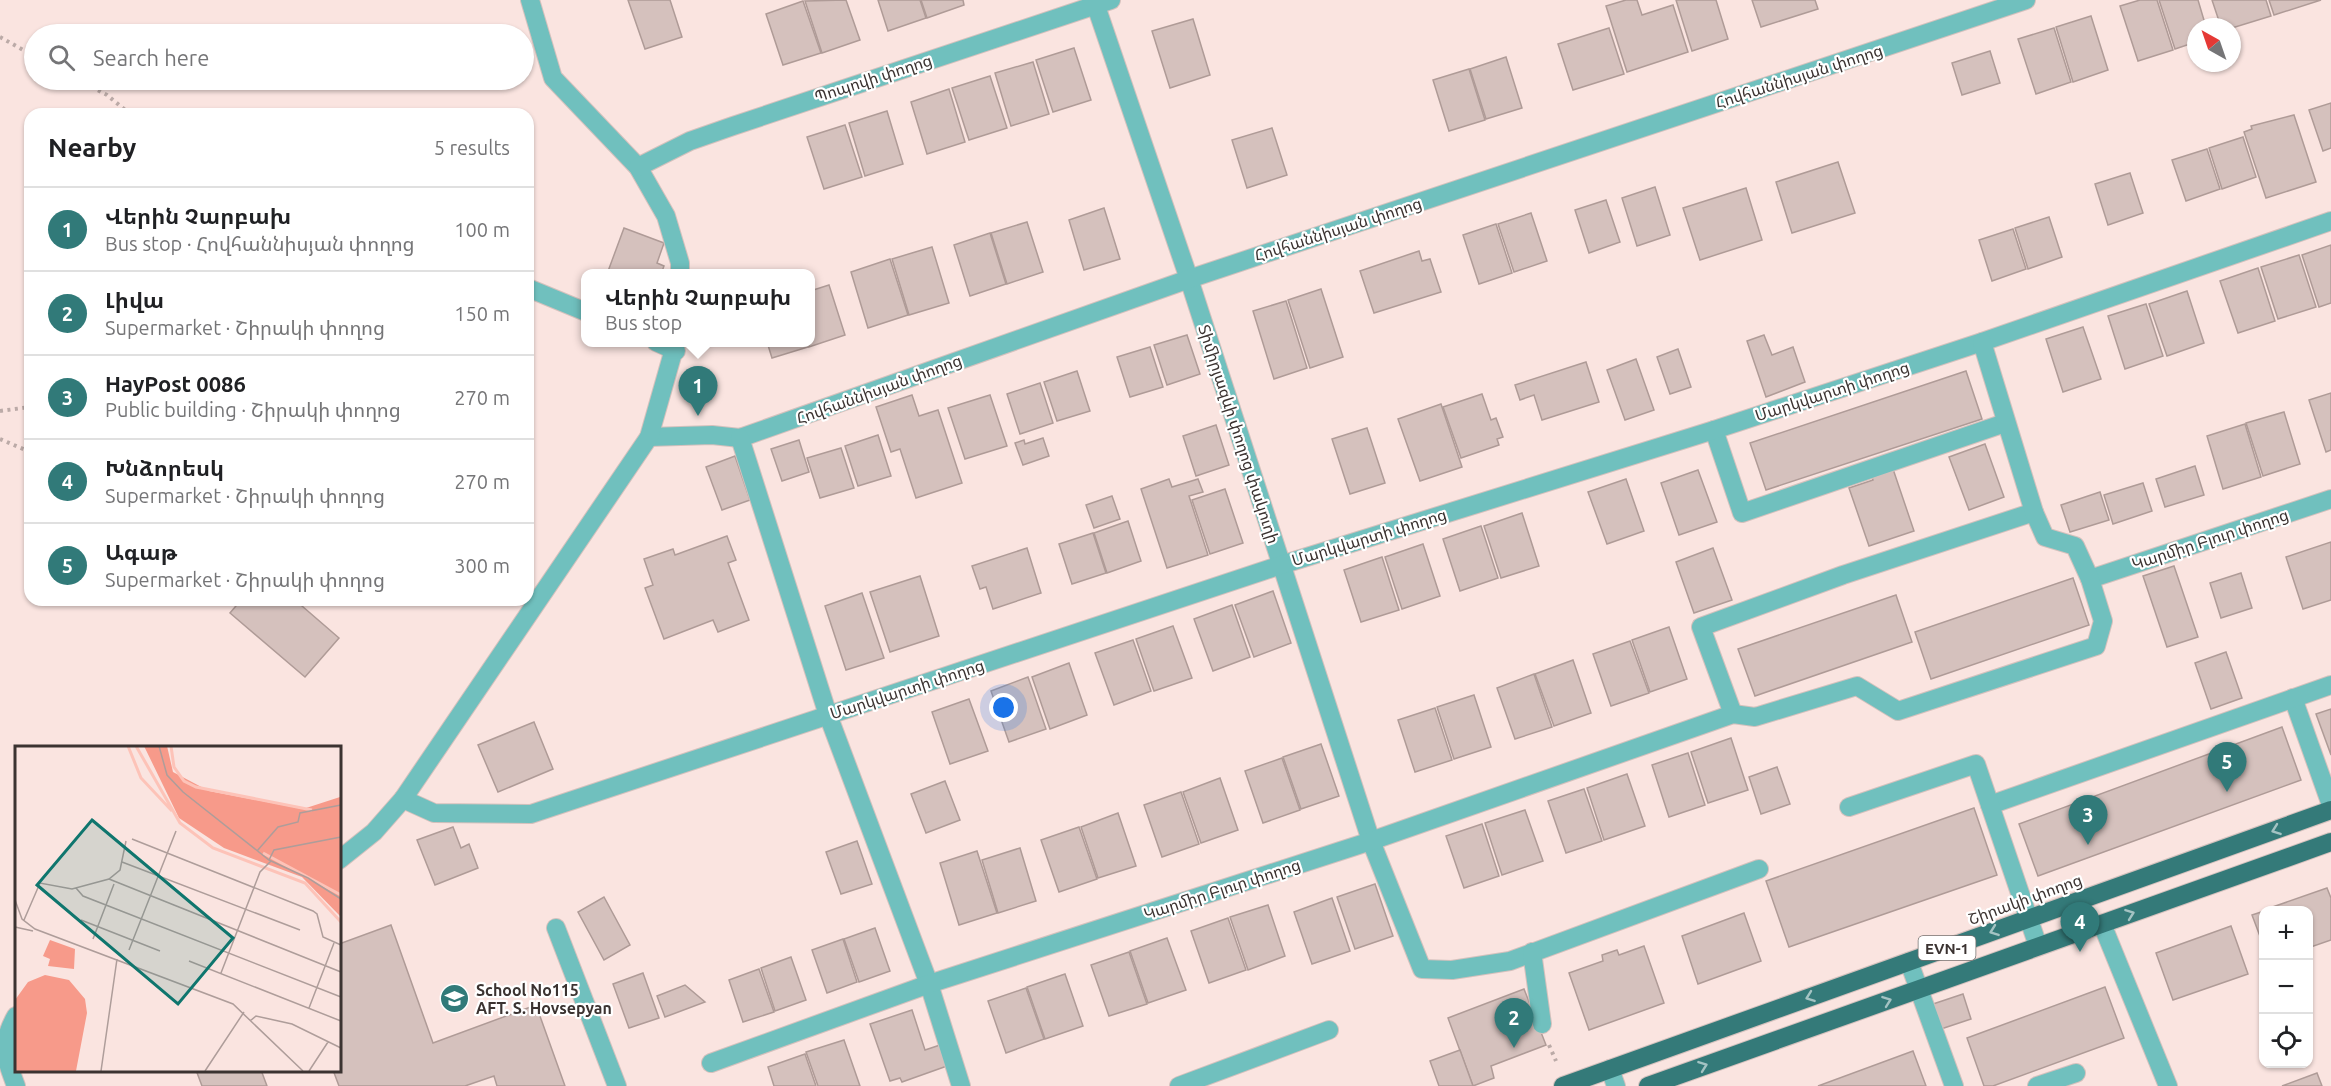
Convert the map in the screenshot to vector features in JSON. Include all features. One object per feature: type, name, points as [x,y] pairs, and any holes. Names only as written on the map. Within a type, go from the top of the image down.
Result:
[{"type":"highway","name":"Շիրակի փողոց","points":[[1563,1086],[1613,1078],[1909,962],[2331,810]]},
{"type":"highway","name":"EVN-1","points":[[1648,1086],[2331,842]]},
{"type":"street","points":[[530,0],[553,78],[638,166],[666,216],[680,269]]},
{"type":"street","name":"Հովհաննիսյան փողոց","points":[[649,437],[712,435],[740,438],[1189,279],[2026,0]]},
{"type":"street","name":"Պոպովի փողոց","points":[[638,166],[690,141],[1100,2]]},
{"type":"street","name":"Տիմիրյազևի փողոց փակուղի","points":[[1100,2],[1371,841],[1422,969],[1452,970],[1486,966],[1532,952]]},
{"type":"street","name":"Մարկվարտի փողոց","points":[[403,799],[434,813],[531,814],[1281,565],[1714,430],[1982,342],[2331,221]]},
{"type":"street","points":[[534,291],[581,310]]},
{"type":"street","points":[[1982,342],[2005,423],[2034,512],[2045,537],[2075,546],[2090,579],[2103,621],[2096,646],[1898,711],[1857,686],[1755,717],[1733,714],[1701,627],[1843,575],[2034,512]]},
{"type":"street","points":[[340,859],[374,832],[403,799],[649,437],[676,347]]},
{"type":"street","points":[[1714,430],[1742,513],[2005,423]]},
{"type":"street","points":[[740,438],[828,715],[929,984],[961,1086]]},
{"type":"street","name":"Կարմիր Բլուր փողոց","points":[[2090,579],[2331,499]]},
{"type":"street","points":[[1990,805],[2331,685]]},
{"type":"street","points":[[2293,698],[2331,805]]},
{"type":"street","name":"Կարմիր Բլուր փողոց","points":[[711,1063],[929,984],[1371,841],[1733,714]]},
{"type":"street","points":[[1849,807],[1976,764],[2038,946]]},
{"type":"street","points":[[1542,1024],[1532,952],[1759,869]]},
{"type":"street","points":[[2102,924],[2168,1086]]},
{"type":"street","points":[[556,928],[617,1086]]},
{"type":"street","points":[[1909,962],[1954,1086]]},
{"type":"street","points":[[15,1018],[7,1033],[4,1054],[16,1086]]},
{"type":"street","points":[[1179,1086],[1329,1030]]},
{"type":"street","points":[[2037,1086],[2076,1073]]},
{"type":"path","points":[[0,37],[24,50]]},
{"type":"path","points":[[99,90],[123,108]]},
{"type":"path","points":[[0,411],[24,408]]},
{"type":"path","points":[[0,439],[24,449]]},
{"type":"building","points":[[628,0],[670,0],[682,37],[645,49]]},
{"type":"building","points":[[846,0],[860,40],[822,53],[805,1]]},
{"type":"building","points":[[878,0],[920,0],[926,18],[888,31]]},
{"type":"building","points":[[921,0],[963,0],[964,5],[927,18]]},
{"type":"building","points":[[1626,0],[1637,0],[1642,15],[1673,5],[1688,52],[1627,72],[1606,6]]},
{"type":"building","points":[[1676,0],[1716,0],[1728,39],[1692,51]]},
{"type":"building","points":[[1752,0],[1815,0],[1818,9],[1761,27]]},
{"type":"building","points":[[2140,0],[2157,0],[2173,50],[2138,61],[2120,6]]},
{"type":"building","points":[[2159,0],[2198,0],[2203,18],[2187,18],[2187,45],[2175,49]]},
{"type":"building","points":[[2212,0],[2266,0],[2271,16],[2241,25],[2241,18],[2218,18]]},
{"type":"building","points":[[2269,0],[2321,0],[2274,15]]},
{"type":"building","points":[[803,1],[821,53],[783,65],[766,14]]},
{"type":"building","points":[[2091,16],[2108,70],[2073,82],[2056,27]]},
{"type":"building","points":[[1193,19],[1210,75],[1170,88],[1152,31]]},
{"type":"building","points":[[1609,28],[1624,74],[1573,90],[1558,44]]},
{"type":"building","points":[[2054,28],[2071,82],[2036,94],[2018,39]]},
{"type":"building","points":[[1074,48],[1091,100],[1053,112],[1036,60]]},
{"type":"building","points":[[1990,51],[2000,83],[1962,95],[1952,63]]},
{"type":"building","points":[[1506,57],[1522,108],[1486,119],[1470,69]]},
{"type":"building","points":[[1033,62],[1049,114],[1011,126],[995,73]]},
{"type":"building","points":[[1469,69],[1485,120],[1449,131],[1433,80]]},
{"type":"building","points":[[990,76],[1007,128],[969,140],[952,88]]},
{"type":"building","points":[[949,89],[965,142],[927,154],[911,102]]},
{"type":"building","points":[[2331,103],[2331,148],[2323,151],[2309,110]]},
{"type":"building","points":[[887,111],[903,164],[865,176],[849,123]]},
{"type":"building","points":[[2294,115],[2316,182],[2266,198],[2244,132],[2252,129],[2251,126]]},
{"type":"building","points":[[845,125],[862,177],[824,189],[807,137]]},
{"type":"building","points":[[1272,128],[1287,175],[1247,188],[1232,140]]},
{"type":"building","points":[[2243,137],[2256,177],[2222,189],[2209,148]]},
{"type":"building","points":[[2207,149],[2220,189],[2186,201],[2172,160]]},
{"type":"building","points":[[1838,162],[1855,213],[1792,233],[1776,182]]},
{"type":"building","points":[[2130,173],[2143,213],[2108,225],[2095,184]]},
{"type":"building","points":[[1655,187],[1670,235],[1637,246],[1622,198]]},
{"type":"building","points":[[1746,188],[1762,240],[1700,260],[1683,208]]},
{"type":"building","points":[[1606,200],[1620,242],[1589,253],[1575,210]]},
{"type":"building","points":[[1104,208],[1120,259],[1084,270],[1069,220]]},
{"type":"building","points":[[1531,213],[1547,261],[1514,272],[1498,224]]},
{"type":"building","points":[[2049,217],[2062,257],[2028,269],[2015,228]]},
{"type":"building","points":[[1027,222],[1043,272],[1007,284],[991,233]]},
{"type":"building","points":[[1496,224],[1512,273],[1479,284],[1463,235]]},
{"type":"building","points":[[624,228],[664,243],[657,263],[664,266],[663,269],[609,269]]},
{"type":"building","points":[[2013,229],[2026,269],[1992,281],[1979,240]]},
{"type":"building","points":[[990,233],[1006,284],[970,296],[954,245]]},
{"type":"building","points":[[2331,245],[2331,303],[2319,307],[2302,255]]},
{"type":"building","points":[[932,247],[949,303],[909,315],[892,259]]},
{"type":"building","points":[[1419,251],[1422,261],[1430,259],[1441,292],[1374,313],[1360,271]]},
{"type":"building","points":[[2299,255],[2316,307],[2278,319],[2261,267]]},
{"type":"building","points":[[890,259],[908,315],[868,328],[851,272]]},
{"type":"building","points":[[2258,268],[2275,321],[2238,333],[2220,281]]},
{"type":"building","points":[[829,285],[845,335],[815,345],[815,289]]},
{"type":"building","points":[[1321,289],[1343,357],[1310,368],[1288,300]]},
{"type":"building","points":[[2187,291],[2204,343],[2167,356],[2149,304]]},
{"type":"building","points":[[1286,301],[1307,368],[1274,379],[1253,311]]},
{"type":"building","points":[[2146,304],[2163,356],[2125,369],[2108,316]]},
{"type":"building","points":[[2083,327],[2101,379],[2063,392],[2046,339]]},
{"type":"building","points":[[1187,335],[1200,374],[1167,385],[1154,345]]},
{"type":"building","points":[[1764,335],[1772,355],[1793,347],[1805,382],[1766,397],[1747,341]]},
{"type":"building","points":[[769,347],[808,347],[772,358]]},
{"type":"building","points":[[1150,347],[1163,387],[1130,397],[1117,357]]},
{"type":"building","points":[[1678,349],[1691,387],[1670,394],[1657,357]]},
{"type":"building","points":[[1636,359],[1654,410],[1625,420],[1607,370]]},
{"type":"building","points":[[1586,362],[1599,402],[1542,420],[1534,395],[1520,400],[1515,385]]},
{"type":"building","points":[[1077,371],[1090,411],[1057,421],[1044,382]]},
{"type":"building","points":[[1966,371],[1982,419],[1766,490],[1750,443]]},
{"type":"building","points":[[1040,383],[1053,423],[1020,434],[1007,394]]},
{"type":"building","points":[[2331,393],[2331,450],[2326,452],[2309,400]]},
{"type":"building","points":[[1482,394],[1491,420],[1496,418],[1503,437],[1497,439],[1499,445],[1461,458],[1443,407]]},
{"type":"building","points":[[912,395],[919,416],[938,410],[962,483],[916,498],[900,449],[891,452],[876,407]]},
{"type":"building","points":[[990,395],[1007,446],[965,459],[948,408]]},
{"type":"building","points":[[1441,404],[1462,467],[1420,481],[1398,419]]},
{"type":"building","points":[[2284,412],[2300,464],[2263,476],[2246,423]]},
{"type":"building","points":[[2245,424],[2261,477],[2223,489],[2207,436]]},
{"type":"building","points":[[1216,425],[1229,465],[1196,476],[1183,436]]},
{"type":"building","points":[[1367,428],[1385,483],[1350,494],[1332,439]]},
{"type":"building","points":[[878,435],[891,476],[858,486],[845,446]]},
{"type":"building","points":[[1043,438],[1049,456],[1023,465],[1015,443],[1024,440],[1025,444]]},
{"type":"building","points":[[799,440],[809,472],[782,481],[771,449]]},
{"type":"building","points":[[1985,444],[2004,497],[1969,510],[1949,457]]},
{"type":"building","points":[[841,448],[854,488],[820,498],[807,458]]},
{"type":"building","points":[[735,456],[750,500],[722,510],[706,467]]},
{"type":"building","points":[[2195,466],[2204,495],[2165,507],[2156,479]]},
{"type":"building","points":[[1893,469],[1914,531],[1869,546],[1849,488],[1873,480],[1872,477]]},
{"type":"building","points":[[1698,470],[1717,522],[1679,535],[1661,483]]},
{"type":"building","points":[[1169,479],[1172,487],[1198,479],[1203,492],[1189,496],[1208,555],[1167,568],[1141,489]]},
{"type":"building","points":[[1626,479],[1644,531],[1607,544],[1588,492]]},
{"type":"building","points":[[2143,483],[2152,511],[2113,524],[2104,495]]},
{"type":"building","points":[[1225,489],[1243,543],[1210,554],[1192,500]]},
{"type":"building","points":[[2100,492],[2109,520],[2070,532],[2061,505]]},
{"type":"building","points":[[1112,496],[1120,519],[1094,528],[1086,505]]},
{"type":"building","points":[[1522,513],[1539,566],[1501,578],[1484,526]]},
{"type":"building","points":[[1128,521],[1141,561],[1107,573],[1094,533]]},
{"type":"building","points":[[1481,526],[1498,578],[1460,591],[1443,539]]},
{"type":"building","points":[[1093,533],[1106,573],[1072,584],[1059,544]]},
{"type":"building","points":[[727,536],[736,560],[728,563],[749,620],[718,632],[713,620],[664,639],[645,588],[653,585],[644,559],[673,549],[675,555]]},
{"type":"building","points":[[2331,542],[2331,600],[2303,609],[2286,557]]},
{"type":"building","points":[[1423,544],[1440,596],[1402,609],[1385,557]]},
{"type":"building","points":[[1027,548],[1041,593],[993,609],[986,587],[980,589],[972,566]]},
{"type":"building","points":[[1713,548],[1732,600],[1694,613],[1676,562]]},
{"type":"building","points":[[1382,557],[1399,610],[1361,622],[1344,570]]},
{"type":"building","points":[[2174,566],[2198,637],[2167,647],[2143,576]]},
{"type":"building","points":[[2241,573],[2252,608],[2221,618],[2210,583]]},
{"type":"building","points":[[920,576],[939,636],[890,652],[870,592]]},
{"type":"building","points":[[2073,578],[2089,625],[1931,679],[1915,632]]},
{"type":"building","points":[[1273,591],[1291,643],[1254,657],[1235,605]]},
{"type":"building","points":[[862,593],[884,658],[846,670],[825,606]]},
{"type":"building","points":[[1896,595],[1912,642],[1755,696],[1738,649]]},
{"type":"building","points":[[1232,605],[1250,657],[1213,671],[1194,619]]},
{"type":"building","points":[[236,606],[302,606],[339,638],[305,677],[230,613]]},
{"type":"building","points":[[1173,626],[1192,678],[1154,691],[1136,639]]},
{"type":"building","points":[[1669,627],[1687,679],[1650,692],[1632,640]]},
{"type":"building","points":[[1133,640],[1151,691],[1114,705],[1095,653]]},
{"type":"building","points":[[1630,641],[1649,693],[1611,706],[1593,654]]},
{"type":"building","points":[[2226,652],[2242,698],[2211,709],[2195,663]]},
{"type":"building","points":[[1573,660],[1591,713],[1554,726],[1535,674]]},
{"type":"building","points":[[1069,663],[1087,715],[1050,729],[1032,677]]},
{"type":"building","points":[[1534,674],[1552,727],[1515,739],[1497,688]]},
{"type":"building","points":[[1028,677],[1046,729],[1009,742],[991,691]]},
{"type":"building","points":[[1474,695],[1491,747],[1454,759],[1437,707]]},
{"type":"building","points":[[969,699],[988,751],[950,764],[932,712]]},
{"type":"building","points":[[1435,708],[1452,760],[1415,772],[1398,720]]},
{"type":"building","points":[[2331,709],[2331,755],[2316,714]]},
{"type":"building","points":[[534,722],[553,769],[498,792],[478,745]]},
{"type":"building","points":[[2282,727],[2301,780],[2038,876],[2019,824]]},
{"type":"building","points":[[1731,738],[1748,790],[1708,803],[1691,752]]},
{"type":"building","points":[[1321,744],[1339,796],[1301,809],[1283,757]]},
{"type":"building","points":[[1688,753],[1705,805],[1669,817],[1652,765]]},
{"type":"building","points":[[1282,758],[1300,810],[1263,823],[1245,771]]},
{"type":"building","points":[[1777,767],[1790,804],[1761,814],[1749,777]]},
{"type":"building","points":[[1627,774],[1645,826],[1604,840],[1587,788]]},
{"type":"building","points":[[1220,778],[1238,830],[1201,843],[1183,792]]},
{"type":"building","points":[[945,781],[960,820],[926,833],[911,794]]},
{"type":"building","points":[[1584,789],[1602,841],[1566,853],[1548,801]]},
{"type":"building","points":[[1181,792],[1199,844],[1162,857],[1144,805]]},
{"type":"building","points":[[1974,808],[1997,875],[1789,947],[1766,881]]},
{"type":"building","points":[[1525,810],[1543,861],[1502,875],[1485,823]]},
{"type":"building","points":[[1118,813],[1136,866],[1098,878],[1081,827]]},
{"type":"building","points":[[1482,824],[1499,876],[1464,888],[1446,836]]},
{"type":"building","points":[[453,827],[461,848],[469,844],[478,868],[435,885],[417,840]]},
{"type":"building","points":[[1079,827],[1097,879],[1059,892],[1041,840]]},
{"type":"building","points":[[857,841],[872,884],[841,894],[826,852]]},
{"type":"building","points":[[1020,848],[1036,901],[998,913],[982,860]]},
{"type":"building","points":[[977,851],[997,913],[959,925],[940,863]]},
{"type":"building","points":[[1375,884],[1393,936],[1355,949],[1337,897]]},
{"type":"building","points":[[2327,888],[2331,898],[2331,940],[2313,946],[2313,906],[2275,906]]},
{"type":"building","points":[[604,897],[630,945],[604,960],[578,912]]},
{"type":"building","points":[[1332,898],[1350,951],[1312,964],[1294,912]]},
{"type":"building","points":[[1268,905],[1285,956],[1248,970],[1230,917]]},
{"type":"building","points":[[1744,913],[1761,961],[1698,984],[1682,936]]},
{"type":"building","points":[[2259,913],[2259,934],[2252,915]]},
{"type":"building","points":[[1228,918],[1246,970],[1209,983],[1191,931]]},
{"type":"building","points":[[391,925],[433,1043],[536,1005],[565,1086],[497,1086],[494,1076],[465,1086],[339,1086],[333,1071],[340,1071],[340,944]]},
{"type":"building","points":[[2231,926],[2248,974],[2173,1000],[2156,953]]},
{"type":"building","points":[[875,928],[890,971],[859,982],[844,939]]},
{"type":"building","points":[[1167,938],[1186,990],[1148,1003],[1130,951]]},
{"type":"building","points":[[843,939],[857,982],[827,993],[812,950]]},
{"type":"building","points":[[1644,946],[1664,1003],[1589,1030],[1569,973],[1603,961],[1602,955],[1617,950],[1619,955]]},
{"type":"building","points":[[1129,952],[1147,1004],[1109,1016],[1091,965]]},
{"type":"building","points":[[791,957],[806,1000],[775,1011],[761,968]]},
{"type":"building","points":[[759,969],[774,1012],[743,1022],[729,980]]},
{"type":"building","points":[[643,973],[659,1018],[629,1028],[613,984]]},
{"type":"building","points":[[1065,974],[1083,1026],[1045,1039],[1027,987]]},
{"type":"building","points":[[685,985],[705,1002],[665,1017],[657,996]]},
{"type":"building","points":[[2105,987],[2124,1038],[1993,1086],[1984,1086],[1967,1038]]},
{"type":"building","points":[[1026,988],[1044,1039],[1006,1053],[988,1001]]},
{"type":"building","points":[[1524,989],[1546,1045],[1491,1066],[1494,1078],[1473,1086],[1448,1018]]},
{"type":"building","points":[[1963,994],[1971,1019],[1938,1030],[1930,1005]]},
{"type":"building","points":[[912,1010],[925,1050],[940,1045],[947,1066],[902,1082],[900,1078],[890,1081],[870,1024]]},
{"type":"building","points":[[844,1040],[860,1086],[818,1086],[806,1052]]},
{"type":"building","points":[[1460,1050],[1473,1086],[1439,1086],[1430,1061]]},
{"type":"building","points":[[1913,1051],[1926,1086],[1818,1086]]},
{"type":"building","points":[[805,1054],[816,1086],[774,1086],[768,1067]]},
{"type":"building","points":[[196,1071],[261,1071],[267,1086],[202,1086]]},
{"type":"building","points":[[2317,1073],[2322,1086],[2282,1086]]},
{"type":"place","name":"Վերին Չարբախ","points":[[698,416]]},
{"type":"place","name":"Ագաթ","points":[[2227,792]]},
{"type":"place","name":"HayPost 0086","points":[[2088,845]]},
{"type":"place","name":"Խնձորեսկ","points":[[2080,952]]},
{"type":"place","name":"School No115 AFT. S. Hovsepyan","points":[[455,999]]},
{"type":"place","name":"Լիվա","points":[[1514,1048]]}]
